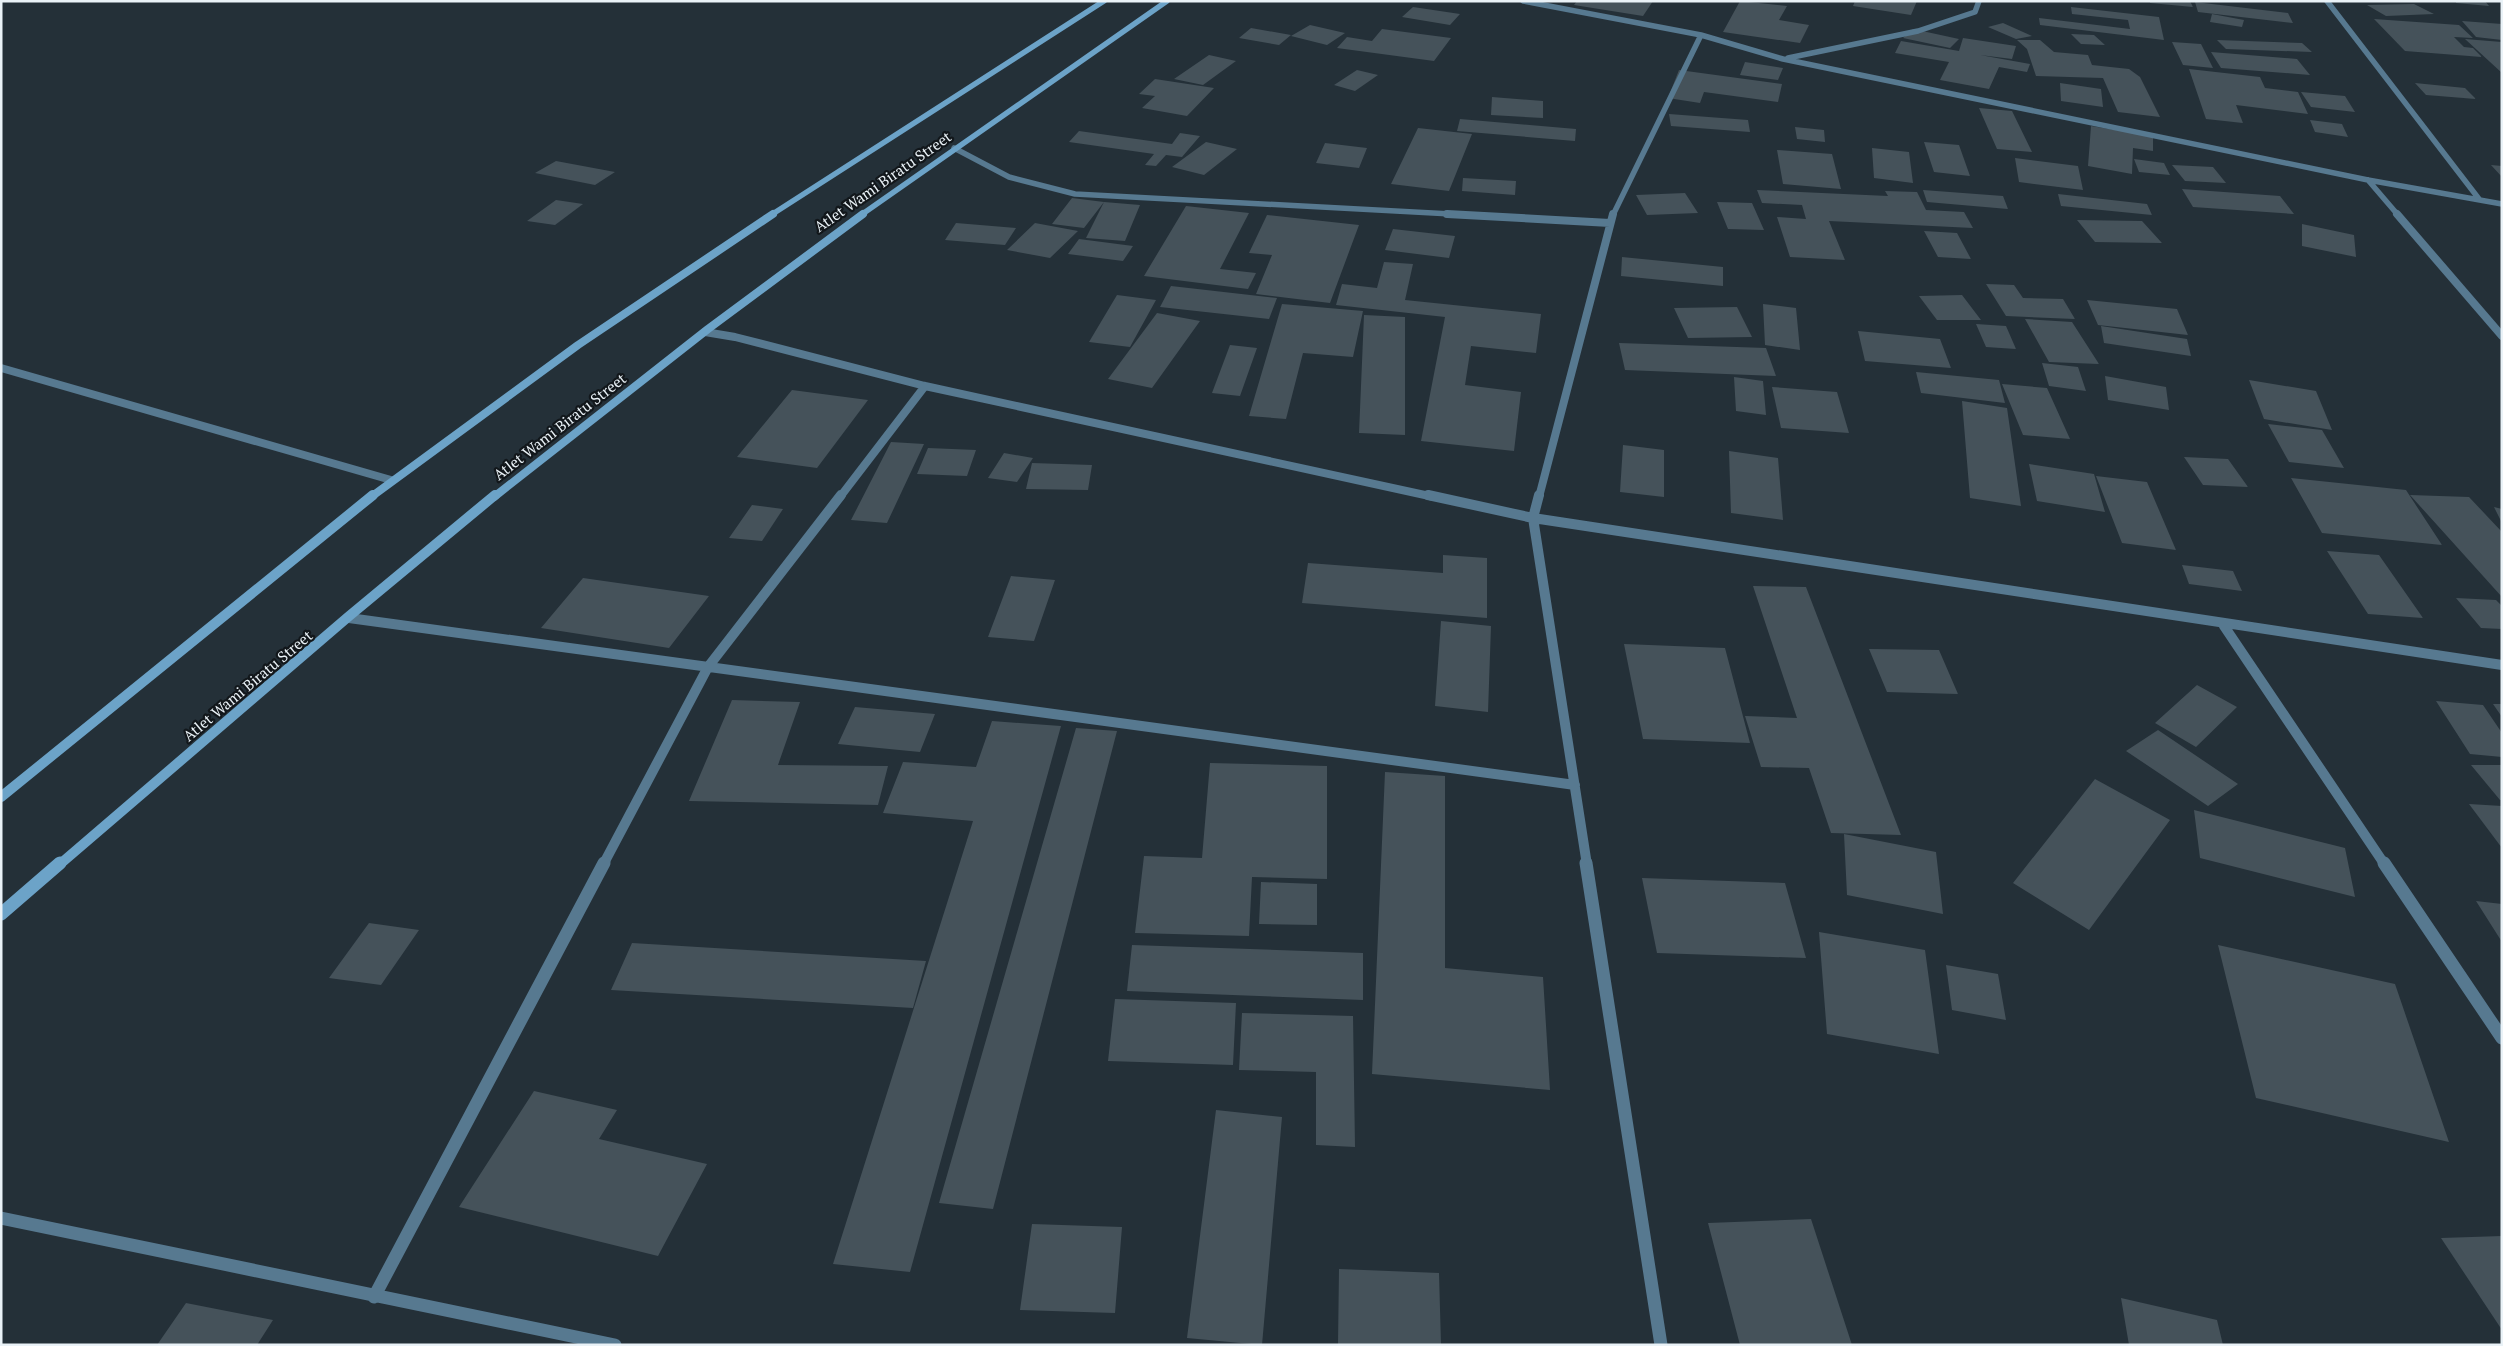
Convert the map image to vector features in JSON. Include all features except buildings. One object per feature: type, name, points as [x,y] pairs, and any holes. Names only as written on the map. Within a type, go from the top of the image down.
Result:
[{"type":"main road","name":"Atlet Wami Biratu Street","points":[[1,797],[391,480],[618,317],[1104,1]]},
{"type":"main road","name":"Atlet Wami Biratu Street","points":[[1,914],[349,618],[560,443],[821,243],[954,148],[1167,1]]},
{"type":"street","points":[[1522,1],[1702,35],[1783,59],[2368,180],[2502,204]]},
{"type":"street","points":[[1783,59],[1918,31],[1975,12],[1979,1]]},
{"type":"street","points":[[2327,1],[2479,199]]},
{"type":"street","points":[[1661,1345],[1533,518],[1614,207],[1702,35]]},
{"type":"street","points":[[954,148],[1009,176],[1076,194],[1610,223]]},
{"type":"street","points":[[2368,180],[2502,336]]},
{"type":"street","points":[[705,332],[735,337],[925,386],[1533,518],[2502,665]]},
{"type":"street","points":[[1,368],[391,480]]},
{"type":"street","points":[[374,1297],[708,667],[925,386]]},
{"type":"street","points":[[349,618],[1575,785]]},
{"type":"street","points":[[2222,623],[2502,1038]]},
{"type":"street","points":[[1,1218],[374,1297],[615,1345]]}]
